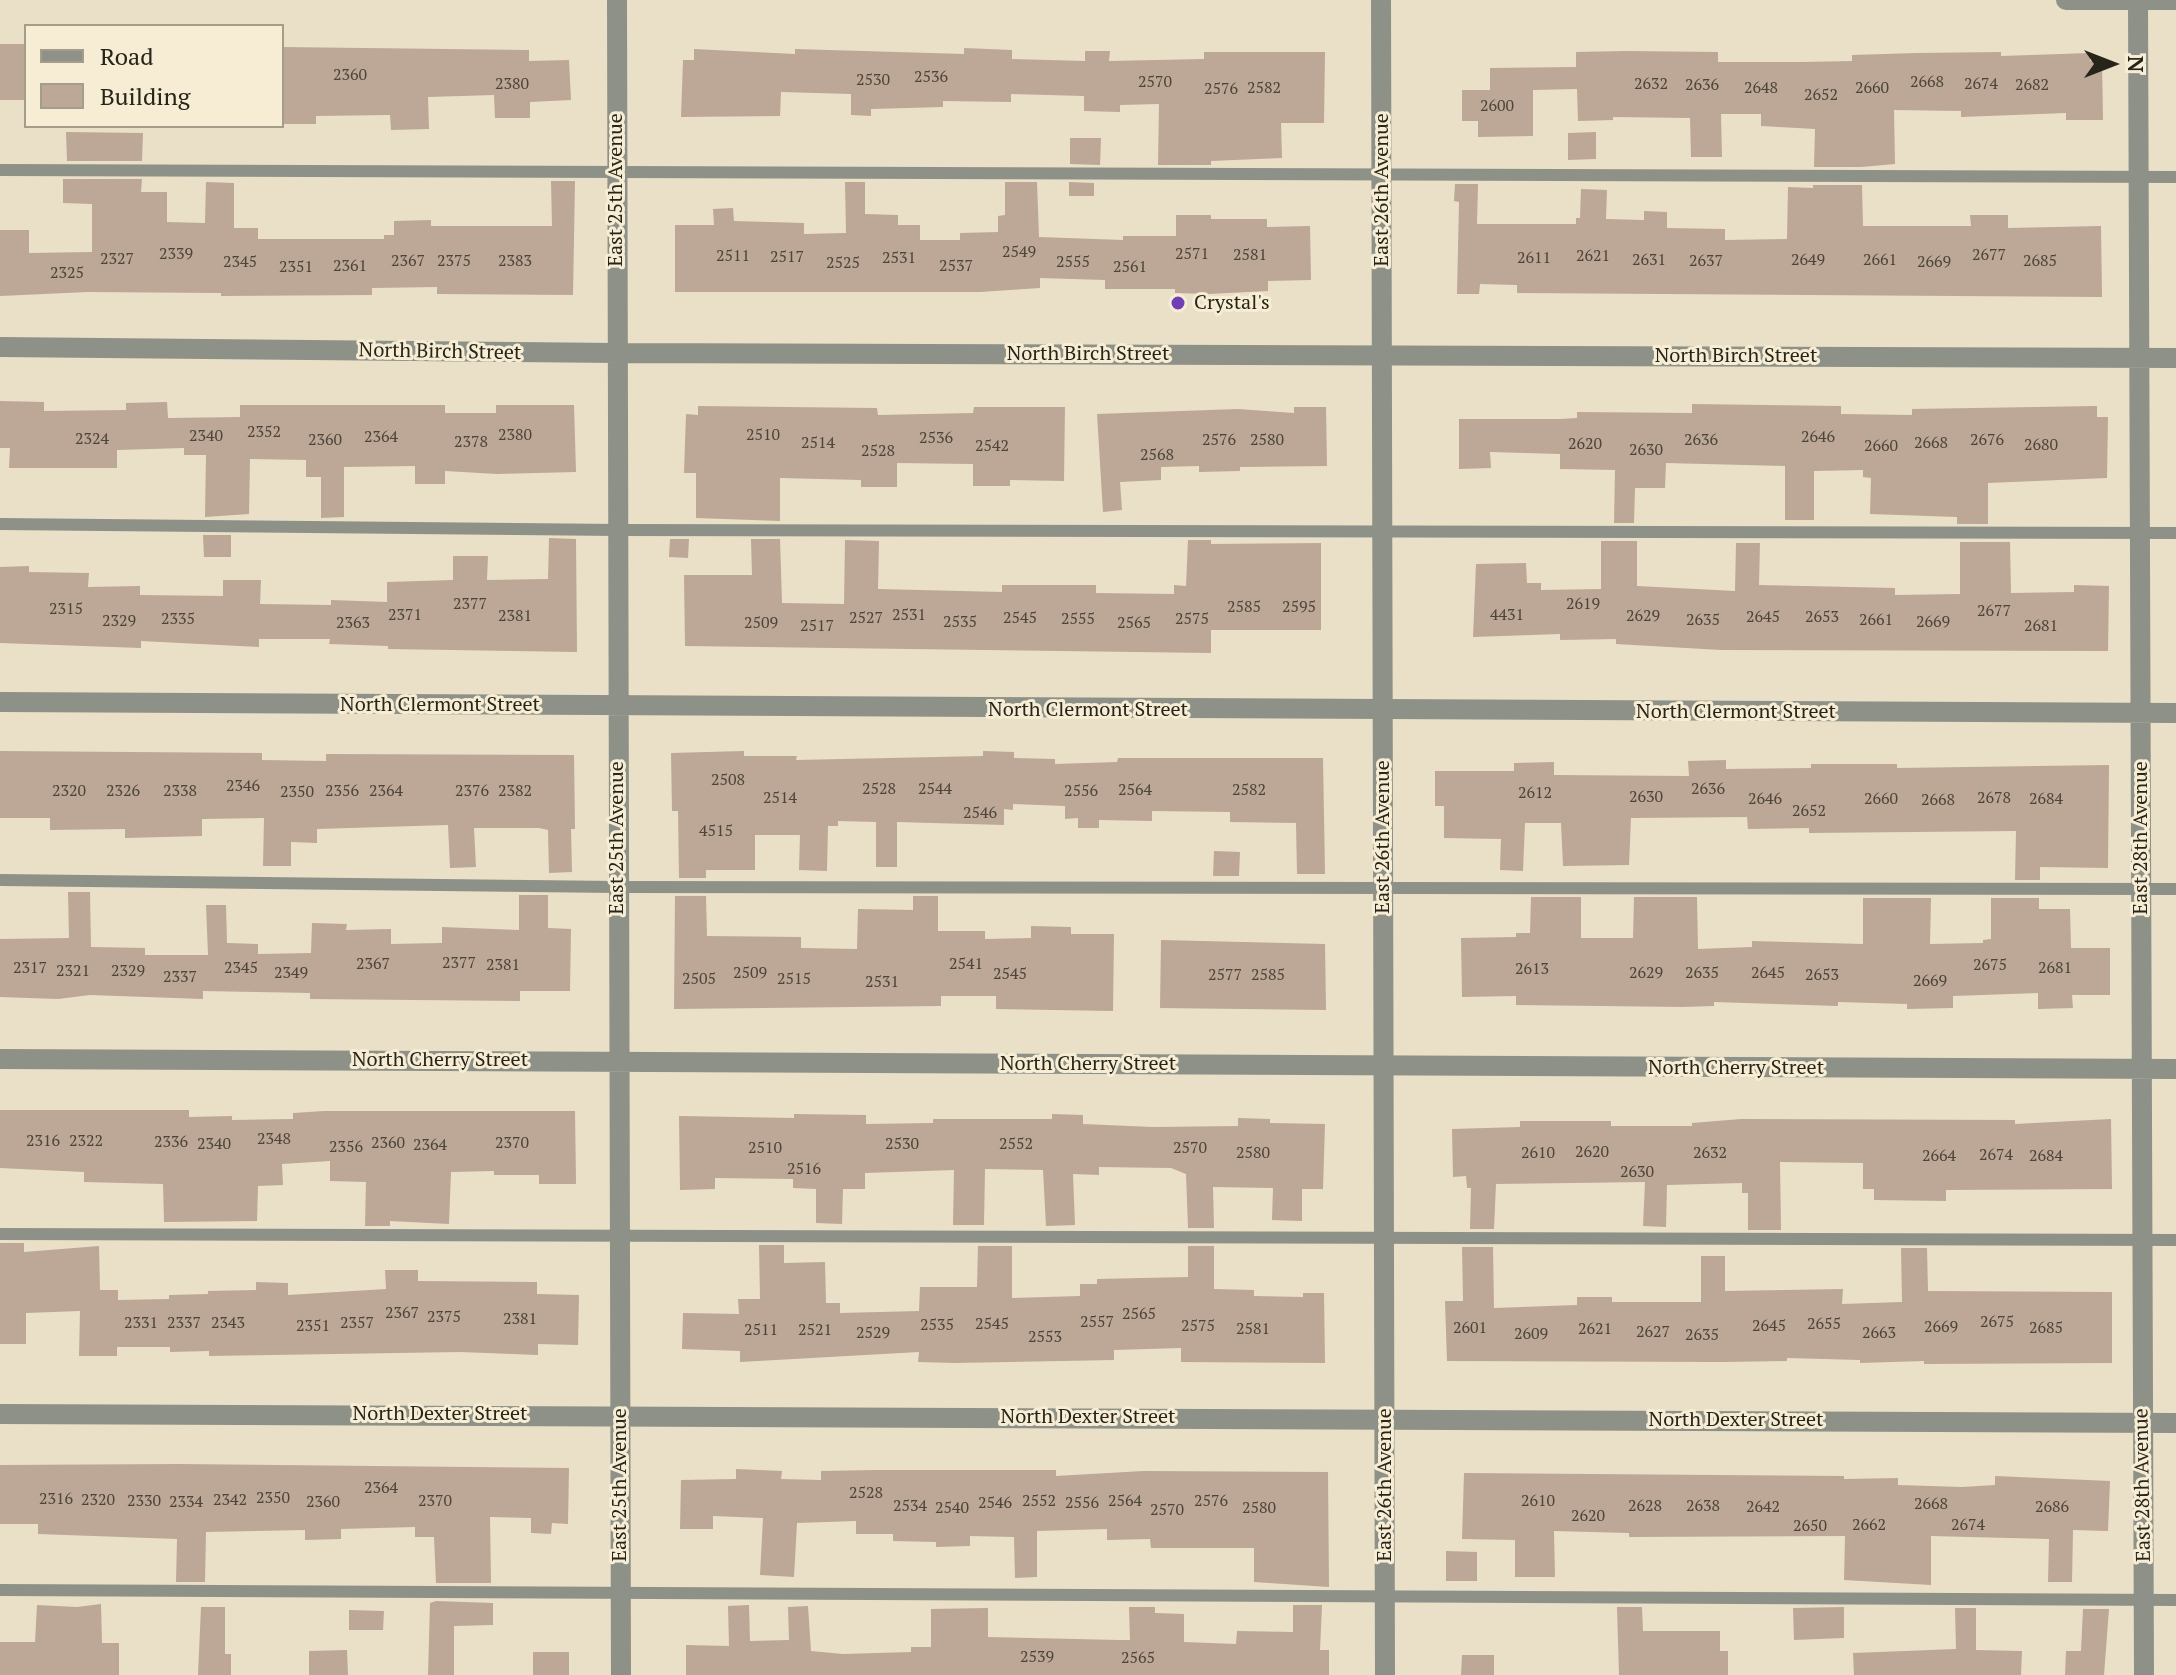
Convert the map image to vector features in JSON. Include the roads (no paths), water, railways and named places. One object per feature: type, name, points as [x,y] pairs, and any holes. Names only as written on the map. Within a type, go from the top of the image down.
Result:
[{"type":"street","name":"East 25th Avenue","points":[[617,0],[616,887],[621,1675]]},
{"type":"street","name":"East 26th Avenue","points":[[1381,0],[1385,1675]]},
{"type":"street","points":[[2066,0],[2176,0]]},
{"type":"street","name":"East 28th Avenue","points":[[2138,0],[2144,1675]]},
{"type":"street","name":"North Birch Street","points":[[0,347],[617,353],[1382,353],[2176,358]]},
{"type":"street","name":"North Clermont Street","points":[[0,702],[2176,713]]},
{"type":"street","name":"North Cherry Street","points":[[0,1059],[2176,1069]]},
{"type":"street","name":"North Dexter Street","points":[[0,1414],[2176,1423]]},
{"type":"lane","points":[[0,170],[616,175],[2176,177]]},
{"type":"lane","points":[[0,524],[618,530],[2176,533]]},
{"type":"lane","points":[[0,880],[616,887],[2176,889]]},
{"type":"lane","points":[[0,1234],[2176,1240]]},
{"type":"lane","points":[[0,1590],[2176,1600]]},
{"type":"place","name":"Crystal's","points":[[1178,303]]}]
